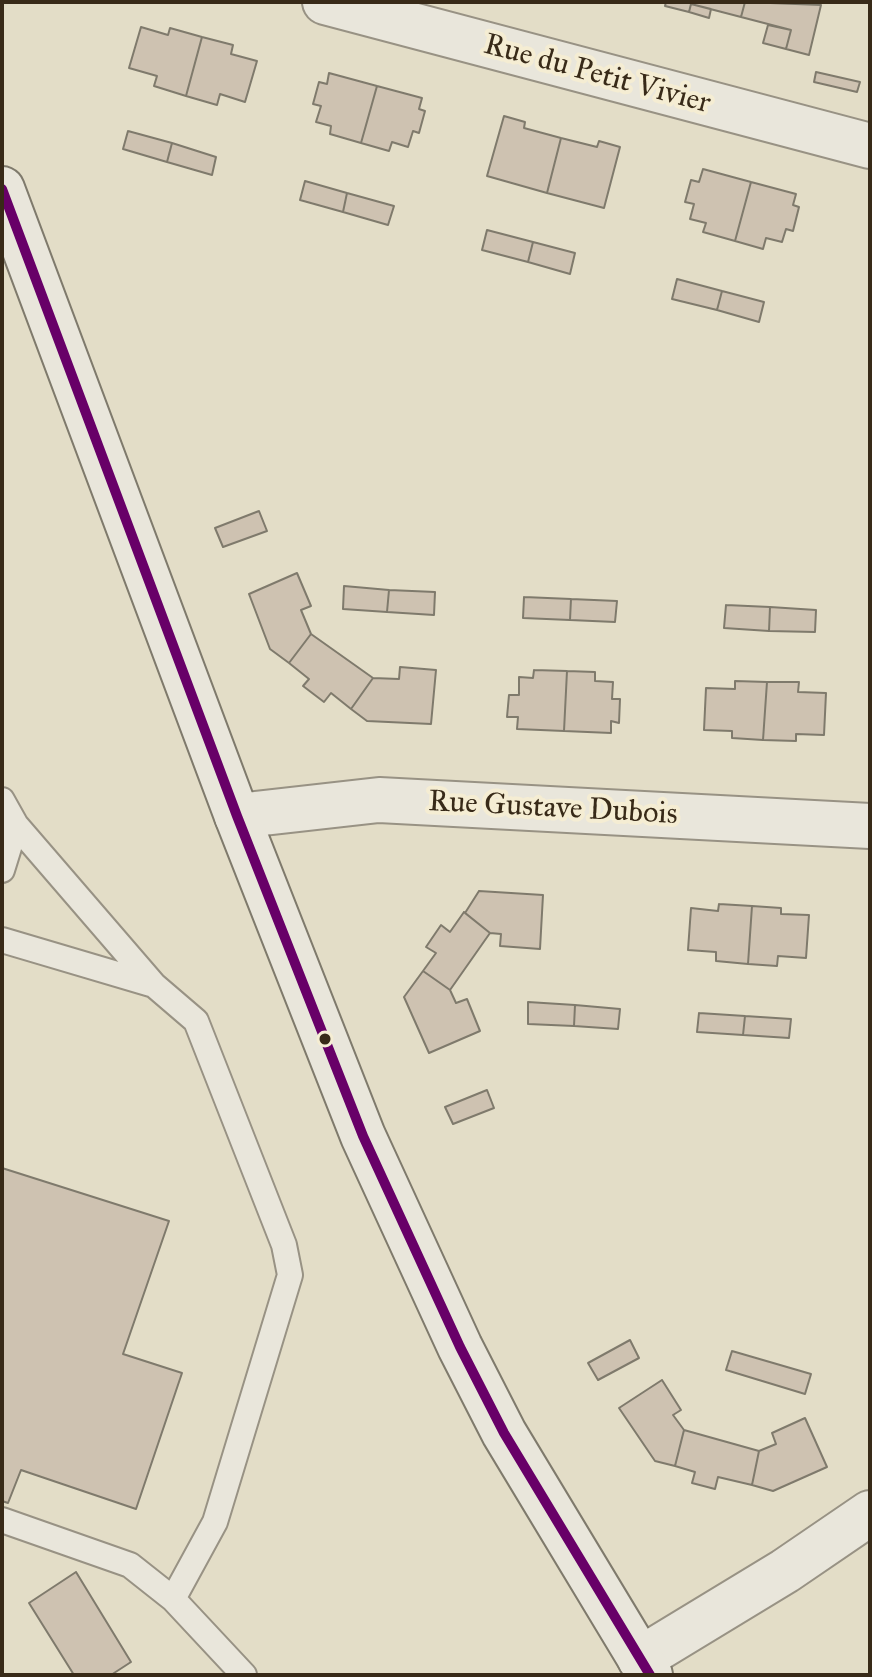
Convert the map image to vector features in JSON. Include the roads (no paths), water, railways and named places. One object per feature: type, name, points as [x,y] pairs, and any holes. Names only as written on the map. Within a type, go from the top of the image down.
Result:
[{"type":"main road","name":"Rue du Petit Vivier","points":[[325,2],[870,146]]},
{"type":"main road","points":[[2,189],[237,816],[363,1136],[460,1347],[504,1433],[645,1667],[870,1513]]},
{"type":"main road","name":"Rue Gustave Dubois","points":[[237,816],[379,800],[870,826]]},
{"type":"lane","points":[[2,800],[16,825],[154,985],[196,1021],[284,1245],[290,1275],[215,1522],[173,1599]]},
{"type":"lane","points":[[2,870],[16,825]]},
{"type":"lane","points":[[2,940],[154,985]]},
{"type":"lane","points":[[2,1520],[130,1565],[173,1599],[244,1675]]}]
